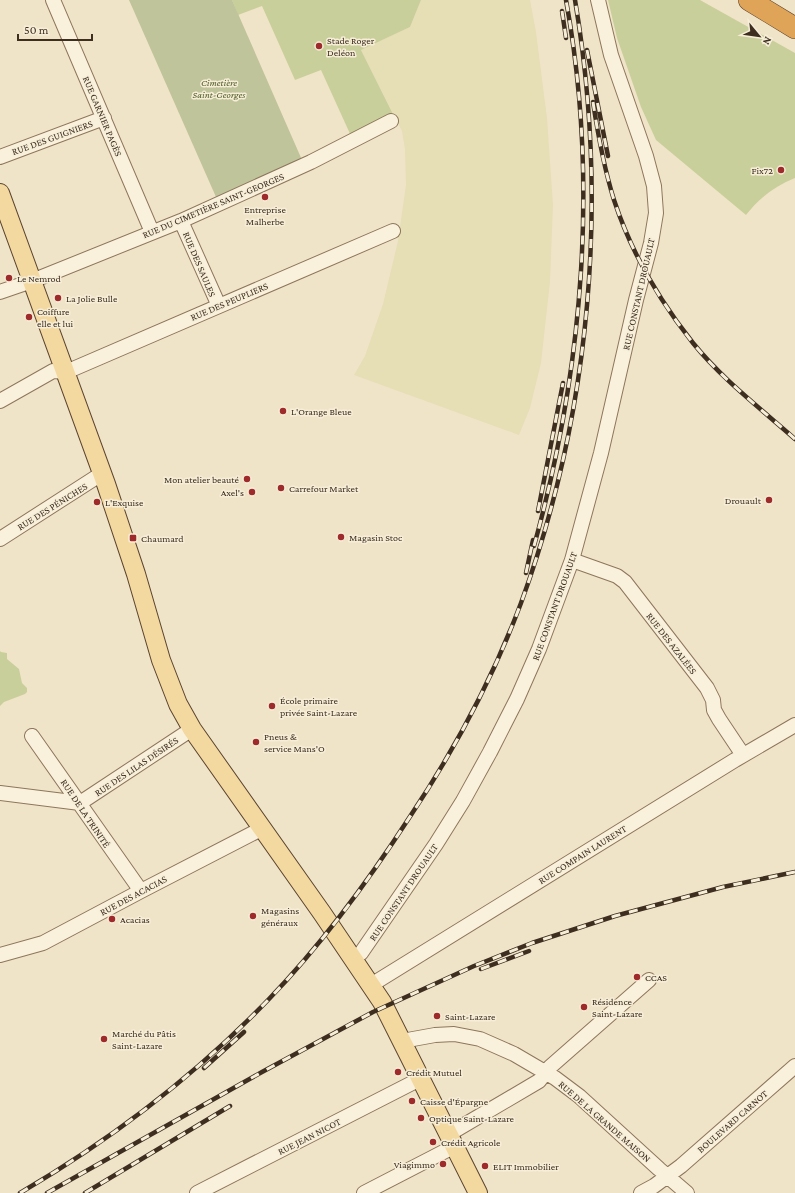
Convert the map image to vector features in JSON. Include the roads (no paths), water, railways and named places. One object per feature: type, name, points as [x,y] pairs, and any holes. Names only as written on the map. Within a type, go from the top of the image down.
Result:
[{"type":"highway","points":[[749,0],[795,28]]},
{"type":"highway","points":[[776,0],[795,12]]},
{"type":"main road","points":[[0,193],[102,472],[136,574],[161,660],[178,704],[192,729],[263,828],[382,1002],[478,1193]]},
{"type":"street","name":"RUE GARNIER PAGÈS","points":[[53,0],[152,232]]},
{"type":"street","name":"RUE CONSTANT DROUAULT","points":[[353,958],[361,953],[436,844],[463,801],[517,699],[539,649],[572,560],[601,453],[636,300],[651,243],[656,213],[654,186],[646,156],[611,55],[598,0]]},
{"type":"street","name":"RUE DES GUIGNIERS","points":[[0,157],[104,118]]},
{"type":"street","name":"RUE DU CIMETIÈRE SAINT-GEORGES","points":[[0,292],[32,281],[181,221],[311,162],[391,121]]},
{"type":"street","name":"RUE DES SAULES","points":[[181,221],[218,306]]},
{"type":"street","name":"RUE DES PEUPLIERS","points":[[0,401],[53,372],[66,372],[393,231]]},
{"type":"street","name":"RUE DES PÉNICHES","points":[[0,539],[102,472]]},
{"type":"street","name":"RUE DES AZALÉES","points":[[572,560],[617,576],[625,582],[707,688],[718,719],[743,755]]},
{"type":"street","name":"RUE COMPAIN LAURENT","points":[[371,985],[743,755],[795,725]]},
{"type":"street","name":"RUE DES LILAS DÉSIRÉS","points":[[80,803],[192,729]]},
{"type":"street","name":"RUE DE LA TRINITÉ","points":[[32,736],[141,891]]},
{"type":"street","points":[[0,793],[80,803]]},
{"type":"street","name":"RUE DES ACACIAS","points":[[0,955],[43,943],[263,828]]},
{"type":"street","points":[[364,1193],[452,1140],[539,1081],[550,1067],[649,980]]},
{"type":"street","name":"RUE DE LA GRANDE MAISON","points":[[402,1041],[435,1035],[454,1034],[480,1039],[514,1054],[546,1072],[579,1096],[687,1193]]},
{"type":"street","name":"BOULEVARD CARNOT","points":[[641,1193],[668,1176],[795,1066]]},
{"type":"street","name":"RUE JEAN NICOT","points":[[197,1193],[420,1079]]},
{"type":"railway","points":[[534,546],[551,479],[564,411],[574,343],[581,274],[583,206],[582,137],[576,68],[566,0]]},
{"type":"railway","points":[[20,1193],[87,1151],[152,1104],[212,1054],[289,978],[327,933],[379,863],[443,765],[485,686],[521,603],[545,530],[564,456],[578,381],[587,305],[591,229],[591,152],[585,76],[575,0]]},
{"type":"railway","points":[[562,11],[566,38]]},
{"type":"railway","points":[[587,50],[608,156]]},
{"type":"railway","points":[[593,102],[607,176],[614,200],[629,238],[647,275],[669,310],[704,356],[742,393],[795,439]]},
{"type":"railway","points":[[538,511],[563,383]]},
{"type":"railway","points":[[526,573],[533,540]]},
{"type":"railway","points":[[47,1193],[262,1072],[373,1012],[474,966],[532,943],[615,916],[723,887],[795,872]]},
{"type":"railway","points":[[481,969],[529,951]]},
{"type":"railway","points":[[204,1068],[244,1032]]},
{"type":"railway","points":[[85,1193],[230,1106]]},
{"type":"place","name":"Stade Roger Deléon","points":[[319,46]]},
{"type":"place","name":"Fix72","points":[[781,170]]},
{"type":"place","name":"Entreprise Malherbe","points":[[265,197]]},
{"type":"place","name":"Le Nemrod","points":[[9,278]]},
{"type":"place","name":"La Jolie Bulle","points":[[58,298]]},
{"type":"place","name":"Coiffure elle et lui","points":[[29,317]]},
{"type":"place","name":"L'Orange Bleue","points":[[283,411]]},
{"type":"place","name":"Mon atelier beauté","points":[[247,479]]},
{"type":"place","name":"Carrefour Market","points":[[281,488]]},
{"type":"place","name":"Axel's","points":[[252,492]]},
{"type":"place","name":"Drouault","points":[[769,500]]},
{"type":"place","name":"L'Exquise","points":[[97,502]]},
{"type":"place","name":"Magasin Stoc","points":[[341,537]]},
{"type":"place","name":"Chaumard","points":[[133,538]]},
{"type":"place","name":"École primaire privée Saint-Lazare","points":[[272,706]]},
{"type":"place","name":"Pneus & service Mans'O","points":[[256,742]]},
{"type":"place","name":"Magasins généraux","points":[[253,916]]},
{"type":"place","name":"Acacias","points":[[112,919]]},
{"type":"place","name":"CCAS","points":[[637,977]]},
{"type":"place","name":"Résidence Saint-Lazare","points":[[584,1007]]},
{"type":"place","name":"Saint-Lazare","points":[[437,1016]]},
{"type":"place","name":"Marché du Pâtis Saint-Lazare","points":[[104,1039]]},
{"type":"place","name":"Crédit Mutuel","points":[[398,1072]]},
{"type":"place","name":"Caisse d'Épargne","points":[[412,1101]]},
{"type":"place","name":"Optique Saint-Lazare","points":[[421,1118]]},
{"type":"place","name":"Crédit Agricole","points":[[433,1142]]},
{"type":"place","name":"Viagimmo","points":[[443,1164]]},
{"type":"place","name":"ELIT Immobilier","points":[[485,1166]]},
{"type":"park label","name":"Cimetière Saint-Georges","points":[[219,88]]}]
